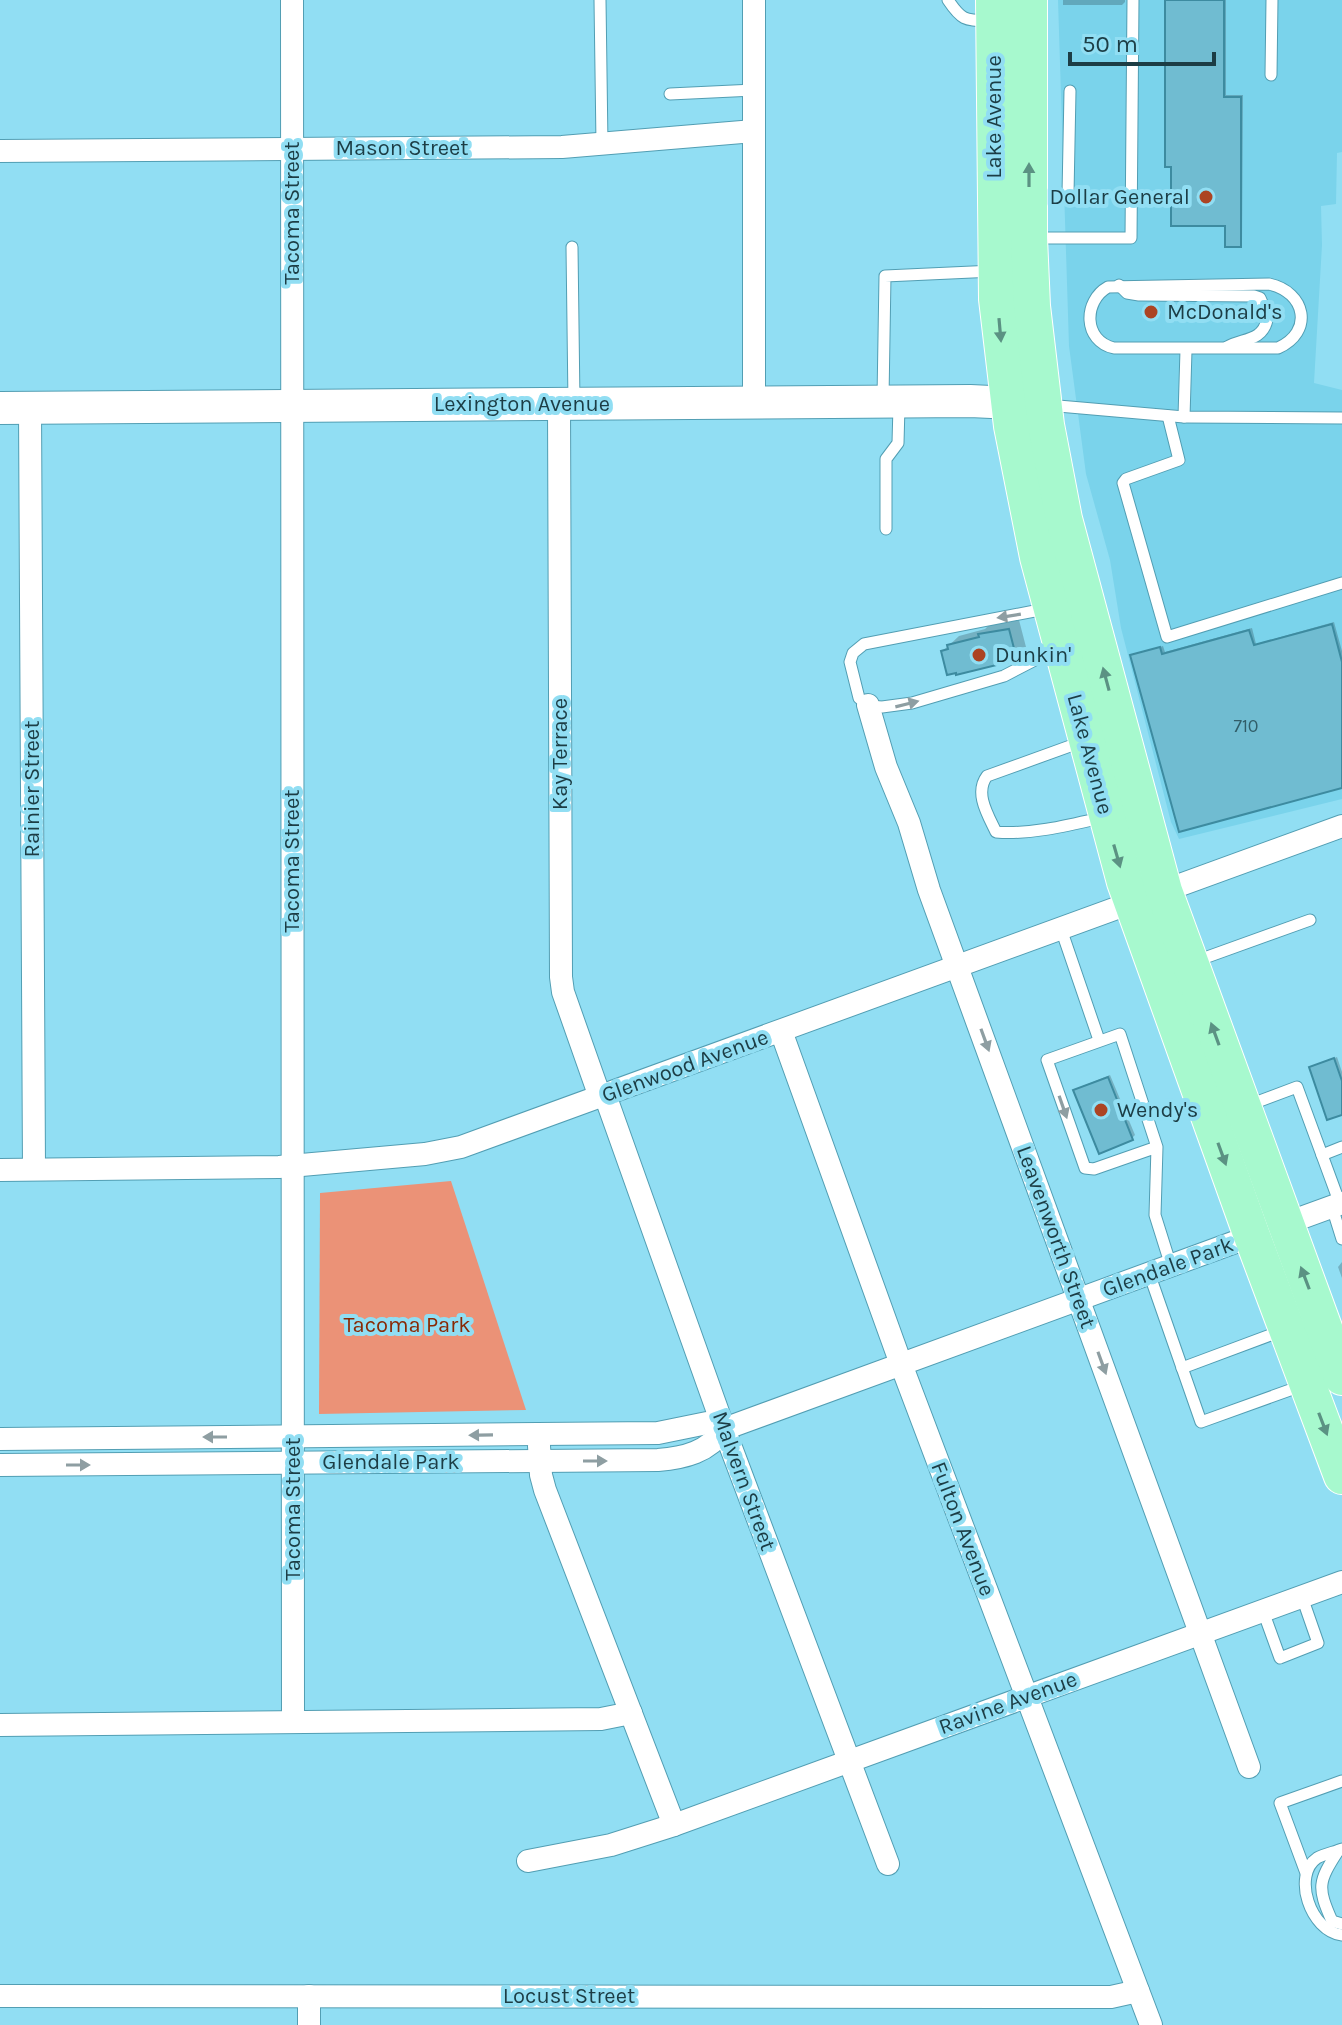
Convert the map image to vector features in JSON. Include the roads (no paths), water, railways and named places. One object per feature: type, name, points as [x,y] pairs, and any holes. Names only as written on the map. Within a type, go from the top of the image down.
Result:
[{"type":"main road","name":"Lake Avenue","points":[[1012,14],[1012,255],[1025,403],[1057,486],[1068,605],[1148,897],[1268,1230],[1309,1323],[1327,1378],[1342,1476]]},
{"type":"main road","name":"Lexington Avenue","points":[[15,408],[891,401],[1025,403]]},
{"type":"main road","name":"Lake Avenue","points":[[1173,968],[1243,1108],[1268,1230]]},
{"type":"street","name":"Tacoma Street","points":[[292,0],[293,1722]]},
{"type":"street","points":[[754,0],[754,402]]},
{"type":"street","name":"Mason Street","points":[[0,151],[562,147],[754,131]]},
{"type":"street","name":"Kay Terrace","points":[[566,404],[561,977],[563,992],[602,1096]]},
{"type":"street","name":"Rainier Street","points":[[15,408],[34,1169]]},
{"type":"street","name":"Leavenworth Street","points":[[868,705],[886,767],[1249,1767]]},
{"type":"street","name":"Glenwood Avenue","points":[[0,1170],[293,1166],[449,1150],[1148,897],[1341,831]]},
{"type":"street","name":"Fulton Avenue","points":[[781,1031],[901,1364],[1151,2025]]},
{"type":"street","name":"Malvern Street","points":[[602,1096],[888,1864]]},
{"type":"street","name":"Glendale Park","points":[[0,1465],[678,1458],[711,1445],[724,1429],[1338,1205]]},
{"type":"street","name":"Glendale Park","points":[[0,1439],[665,1433],[707,1423],[724,1429]]},
{"type":"street","points":[[539,1434],[545,1490],[674,1825]]},
{"type":"street","name":"Ravine Avenue","points":[[528,1861],[611,1845],[674,1825],[1342,1582]]},
{"type":"street","points":[[0,1725],[601,1719],[631,1713]]},
{"type":"street","name":"Locust Street","points":[[0,1996],[1111,1997],[1138,1991]]},
{"type":"street","points":[[309,1996],[309,2025]]},
{"type":"lane","points":[[600,0],[602,144]]},
{"type":"lane","points":[[948,0],[959,16],[966,20],[1012,14]]},
{"type":"lane","points":[[886,529],[886,459],[898,443],[891,401],[885,276],[1131,238],[1133,0]]},
{"type":"lane","points":[[1271,75],[1272,0]]},
{"type":"lane","points":[[670,94],[754,90]]},
{"type":"lane","points":[[1068,194],[1070,91]]},
{"type":"lane","points":[[566,404],[572,247]]},
{"type":"lane","points":[[1269,284],[1295,297],[1300,307],[1300,327],[1288,344],[1278,348],[1223,349],[1114,348],[1097,342],[1091,325],[1092,303],[1101,291],[1119,285],[1269,284]]},
{"type":"lane","points":[[1119,285],[1127,293],[1139,295],[1260,298],[1267,317],[1265,329],[1259,335],[1223,349]]},
{"type":"lane","points":[[1184,417],[1186,350]]},
{"type":"lane","points":[[1025,403],[1184,417],[1342,418]]},
{"type":"lane","points":[[1168,416],[1179,460],[1126,479],[1123,483],[1167,637],[1342,583]]},
{"type":"lane","points":[[1068,605],[876,640],[857,647],[850,662],[859,698],[868,705],[895,707],[1010,673],[1037,657],[1079,643]]},
{"type":"lane","points":[[1103,736],[987,776],[981,783],[982,802],[996,832],[1007,833],[1066,826],[1123,813]]},
{"type":"lane","points":[[1173,968],[1310,920]]},
{"type":"lane","points":[[1061,929],[1099,1040]]},
{"type":"lane","points":[[1157,1147],[1094,1169],[1085,1168],[1047,1060],[1120,1034],[1157,1147],[1155,1215],[1160,1270],[1182,1368],[1201,1422],[1327,1378]]},
{"type":"lane","points":[[1243,1108],[1297,1087],[1338,1205],[1342,1239]]},
{"type":"lane","points":[[1322,1155],[1342,1147]]},
{"type":"lane","points":[[1182,1368],[1309,1323]]},
{"type":"lane","points":[[1263,1611],[1280,1658],[1318,1643],[1302,1597]]},
{"type":"lane","points":[[1342,1781],[1280,1803],[1306,1873],[1306,1891],[1316,1921],[1322,1928],[1342,1935]]},
{"type":"lane","points":[[1306,1873],[1316,1858],[1340,1850]]},
{"type":"lane","points":[[1340,1850],[1322,1875],[1319,1893],[1332,1921],[1342,1924]]},
{"type":"place","name":"Dollar General","points":[[1206,197]]},
{"type":"place","name":"McDonald's","points":[[1151,312]]},
{"type":"place","name":"Dunkin'","points":[[979,655]]},
{"type":"place","name":"Wendy's","points":[[1101,1110]]},
{"type":"park label","name":"Tacoma Park","points":[[407,1325]]}]
